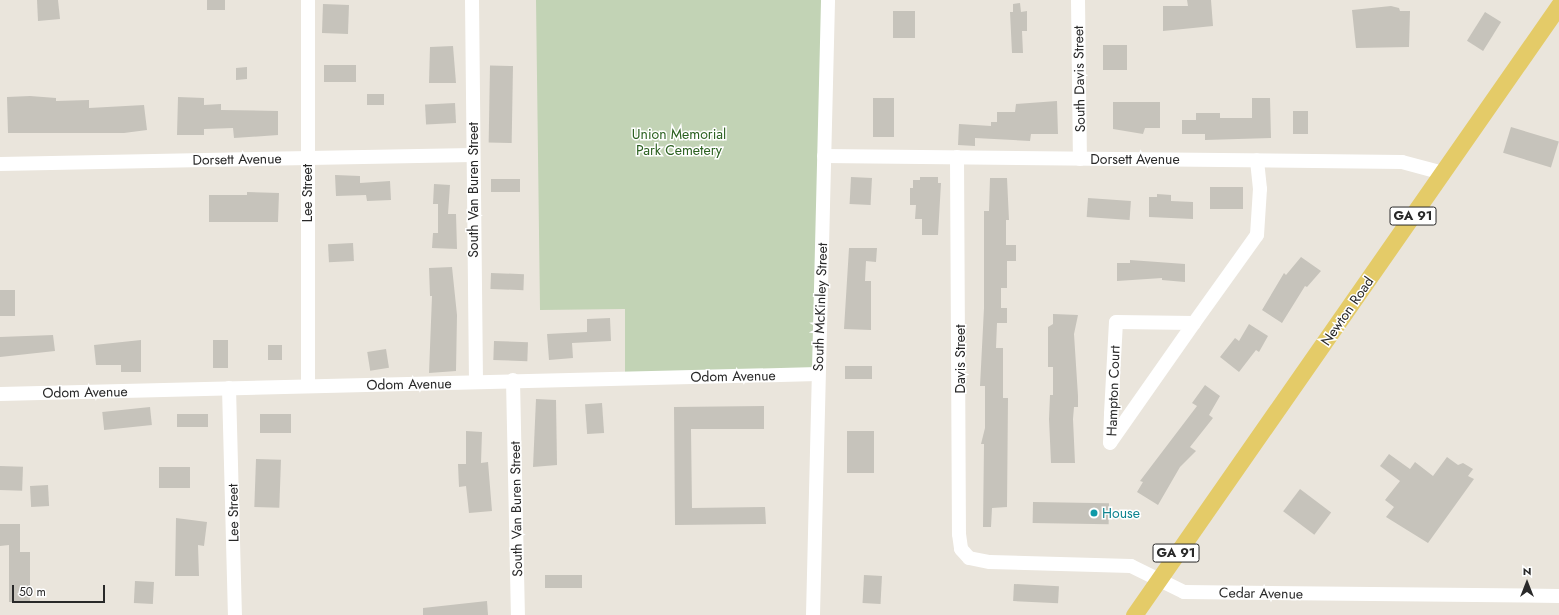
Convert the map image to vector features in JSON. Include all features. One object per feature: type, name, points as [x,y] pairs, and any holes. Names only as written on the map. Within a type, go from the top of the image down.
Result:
[{"type":"main road","name":"Newton Road","points":[[1134,615],[1157,579],[1444,173],[1559,5]]},
{"type":"street","name":"Lee Street","points":[[308,0],[308,386]]},
{"type":"street","name":"South Van Buren Street","points":[[472,0],[476,381]]},
{"type":"street","name":"South McKinley Street","points":[[813,615],[828,0]]},
{"type":"street","name":"South Davis Street","points":[[1078,0],[1080,159]]},
{"type":"street","name":"Dorsett Avenue","points":[[0,164],[473,155]]},
{"type":"street","name":"Dorsett Avenue","points":[[824,156],[1402,162],[1444,173]]},
{"type":"street","name":"Davis Street","points":[[957,157],[959,534],[961,549],[969,558]]},
{"type":"street","name":"Hampton Court","points":[[1194,323],[1116,322],[1110,443],[1257,234],[1260,189],[1257,160]]},
{"type":"street","name":"Odom Avenue","points":[[0,394],[513,380],[818,374]]},
{"type":"street","name":"South Van Buren Street","points":[[513,380],[518,615]]},
{"type":"street","name":"Lee Street","points":[[229,388],[235,615]]},
{"type":"street","name":"Cedar Avenue","points":[[969,558],[990,562],[1131,566],[1184,592],[1559,596]]},
{"type":"green space","name":"Union Memorial Park Cemetery","points":[[536,0],[824,0],[815,370],[625,374],[625,309],[540,310]]},
{"type":"building","points":[[37,0],[58,0],[60,19],[38,21]]},
{"type":"building","points":[[207,0],[225,0],[225,10],[207,10]]},
{"type":"building","points":[[1187,0],[1211,0],[1213,26],[1163,31],[1163,6],[1188,6]]},
{"type":"building","points":[[1020,3],[1021,12],[1027,11],[1027,31],[1022,31],[1023,53],[1012,53],[1010,12],[1013,12],[1013,4]]},
{"type":"building","points":[[323,4],[349,5],[348,34],[322,33]]},
{"type":"building","points":[[1391,6],[1399,8],[1400,11],[1410,11],[1409,47],[1356,48],[1352,10]]},
{"type":"building","points":[[893,11],[915,11],[915,38],[893,38]]},
{"type":"building","points":[[1485,12],[1501,22],[1483,51],[1467,41]]},
{"type":"building","points":[[1103,45],[1127,45],[1127,70],[1103,70]]},
{"type":"building","points":[[453,46],[456,83],[429,83],[430,47]]},
{"type":"building","points":[[324,65],[356,65],[356,82],[324,82]]},
{"type":"building","points":[[490,66],[513,66],[512,143],[489,143]]},
{"type":"building","points":[[247,67],[247,79],[236,80],[236,68]]},
{"type":"building","points":[[367,94],[384,94],[384,105],[367,105]]},
{"type":"building","points":[[30,96],[56,98],[56,101],[89,100],[89,108],[144,105],[147,130],[124,133],[8,133],[7,97]]},
{"type":"building","points":[[178,97],[204,98],[204,105],[221,104],[221,110],[278,111],[278,135],[234,138],[233,128],[204,129],[204,135],[177,135]]},
{"type":"building","points":[[873,98],[894,98],[894,137],[873,137]]},
{"type":"building","points":[[1252,98],[1270,98],[1271,138],[1205,140],[1205,134],[1182,134],[1182,120],[1196,120],[1196,113],[1220,113],[1220,118],[1252,118]]},
{"type":"building","points":[[1057,101],[1058,134],[1031,134],[1030,141],[975,138],[975,146],[958,145],[959,124],[991,126],[991,122],[997,122],[997,112],[1015,112],[1016,104]]},
{"type":"building","points":[[1113,102],[1160,102],[1160,128],[1145,128],[1143,134],[1113,129]]},
{"type":"building","points":[[455,103],[456,123],[426,125],[425,105]]},
{"type":"building","points":[[1293,111],[1308,111],[1308,134],[1293,134]]},
{"type":"building","points":[[1511,127],[1559,142],[1551,167],[1503,153]]},
{"type":"building","points":[[335,175],[360,176],[360,183],[390,181],[391,200],[367,201],[366,195],[336,196]]},
{"type":"building","points":[[851,177],[872,178],[871,205],[850,204]]},
{"type":"building","points":[[920,177],[938,177],[938,183],[941,183],[938,235],[922,235],[922,219],[915,219],[916,205],[910,205],[910,188],[913,188],[913,180],[920,180]]},
{"type":"building","points":[[990,178],[1007,178],[1009,220],[1006,220],[1006,245],[1016,245],[1016,261],[1007,261],[1007,288],[1001,288],[1001,308],[1007,308],[1007,323],[997,323],[996,348],[1003,348],[1003,398],[1008,398],[1007,507],[992,508],[991,527],[983,527],[984,444],[981,444],[985,428],[985,386],[980,386],[984,308],[984,211],[989,211]]},
{"type":"building","points":[[491,179],[520,179],[520,192],[491,192]]},
{"type":"building","points":[[434,184],[450,185],[448,214],[456,214],[457,249],[432,248],[433,233],[438,233],[438,204],[433,204]]},
{"type":"building","points":[[1210,187],[1243,187],[1243,209],[1210,209]]},
{"type":"building","points":[[247,192],[279,193],[278,222],[209,222],[209,195],[247,195]]},
{"type":"building","points":[[1157,194],[1171,195],[1171,201],[1193,202],[1193,219],[1149,217],[1149,197],[1157,197]]},
{"type":"building","points":[[1088,198],[1131,201],[1130,220],[1087,217]]},
{"type":"building","points":[[353,243],[354,261],[329,262],[328,244]]},
{"type":"building","points":[[849,248],[877,248],[876,262],[866,261],[865,281],[871,281],[871,330],[844,329]]},
{"type":"building","points":[[1301,257],[1321,271],[1307,287],[1305,286],[1282,323],[1262,310],[1284,273],[1286,275]]},
{"type":"building","points":[[1130,260],[1185,264],[1185,282],[1162,280],[1162,278],[1117,281],[1117,263],[1130,263]]},
{"type":"building","points":[[452,267],[457,315],[456,371],[429,373],[432,296],[430,296],[429,268]]},
{"type":"building","points":[[491,273],[524,274],[523,290],[490,289]]},
{"type":"building","points":[[0,290],[15,290],[15,316],[0,316]]},
{"type":"building","points":[[1053,314],[1078,315],[1074,334],[1078,396],[1078,407],[1074,407],[1073,419],[1075,463],[1051,463],[1049,419],[1050,395],[1053,395],[1053,367],[1048,367],[1048,327],[1053,324]]},
{"type":"building","points":[[610,318],[611,341],[572,343],[573,358],[549,360],[547,334],[587,332],[587,319]]},
{"type":"building","points":[[1249,324],[1268,336],[1259,352],[1256,350],[1239,372],[1220,357],[1235,338],[1239,341]]},
{"type":"building","points":[[53,335],[55,351],[0,357],[0,337]]},
{"type":"building","points":[[141,340],[141,372],[121,372],[121,365],[96,365],[94,345]]},
{"type":"building","points":[[213,340],[228,340],[228,368],[213,368]]},
{"type":"building","points":[[494,341],[528,342],[527,361],[493,360]]},
{"type":"building","points":[[268,345],[282,345],[282,360],[268,360]]},
{"type":"building","points":[[386,349],[389,368],[370,371],[367,352]]},
{"type":"building","points":[[845,366],[872,366],[872,379],[845,379]]},
{"type":"building","points":[[1205,385],[1220,396],[1209,415],[1213,418],[1190,447],[1196,451],[1180,467],[1158,505],[1137,492],[1143,482],[1140,481],[1197,406],[1192,403]]},
{"type":"building","points":[[536,399],[556,400],[557,465],[533,467]]},
{"type":"building","points":[[602,403],[604,433],[587,434],[585,404]]},
{"type":"building","points":[[764,406],[764,429],[691,429],[692,508],[765,507],[766,524],[675,525],[674,407]]},
{"type":"building","points":[[150,407],[152,425],[104,430],[102,412]]},
{"type":"building","points":[[177,414],[208,414],[208,427],[177,427]]},
{"type":"building","points":[[260,414],[291,414],[291,433],[260,433]]},
{"type":"building","points":[[466,431],[482,432],[481,463],[488,462],[492,511],[469,513],[466,486],[459,487],[458,464],[466,464]]},
{"type":"building","points":[[847,431],[874,431],[874,473],[847,473]]},
{"type":"building","points":[[1389,454],[1410,469],[1415,462],[1433,476],[1447,457],[1458,465],[1463,463],[1473,469],[1468,476],[1474,479],[1428,543],[1386,517],[1394,507],[1385,500],[1400,481],[1380,466]]},
{"type":"building","points":[[256,459],[281,460],[279,508],[254,507]]},
{"type":"building","points":[[0,466],[23,467],[22,491],[0,490]]},
{"type":"building","points":[[159,467],[190,467],[190,488],[159,488]]},
{"type":"building","points":[[48,485],[49,506],[31,507],[30,486]]},
{"type":"building","points":[[1300,489],[1331,512],[1314,535],[1283,511]]},
{"type":"building","points":[[1033,502],[1109,503],[1109,524],[1033,523]]},
{"type":"building","points":[[176,518],[207,522],[204,546],[198,545],[199,576],[175,576]]},
{"type":"building","points":[[0,524],[20,524],[20,552],[30,552],[30,602],[9,602],[9,545],[0,546]]},
{"type":"building","points":[[545,575],[582,575],[582,588],[545,588]]},
{"type":"building","points":[[864,575],[882,576],[881,604],[863,603]]},
{"type":"building","points":[[135,581],[154,582],[153,604],[134,603]]},
{"type":"building","points":[[1014,584],[1059,586],[1058,603],[1013,601]]},
{"type":"building","points":[[487,601],[488,615],[423,615],[423,608]]},
{"type":"place","name":"House","points":[[1094,513]]}]
